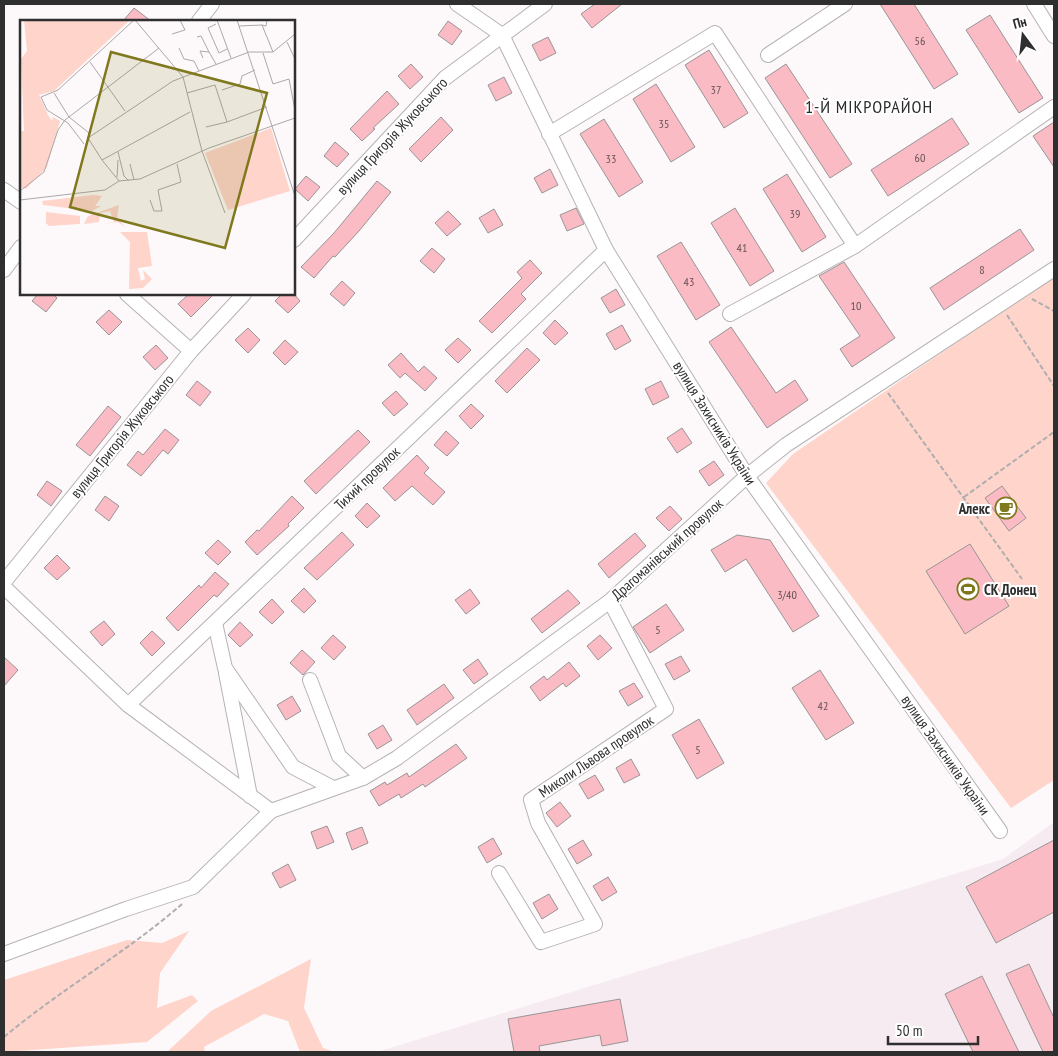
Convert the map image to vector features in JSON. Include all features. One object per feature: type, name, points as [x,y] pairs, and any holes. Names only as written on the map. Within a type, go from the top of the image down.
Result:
[{"type":"street","points":[[199,20],[212,4]]},
{"type":"street","points":[[457,4],[502,35]]},
{"type":"street","name":"вулиця Григорія Жуковського","points":[[295,239],[444,78],[545,4]]},
{"type":"street","points":[[768,55],[845,4]]},
{"type":"street","points":[[1034,4],[1054,36]]},
{"type":"street","points":[[549,134],[715,33],[855,246]]},
{"type":"street","name":"вулиця Захисників України","points":[[502,35],[606,250],[747,476],[1000,831]]},
{"type":"street","points":[[730,314],[855,246],[1054,107]]},
{"type":"street","points":[[4,190],[20,201]]},
{"type":"street","points":[[4,270],[20,248]]},
{"type":"street","name":"Тихий провулок","points":[[128,705],[606,250]]},
{"type":"street","name":"Драгоманівський провулок","points":[[271,811],[363,778],[397,758],[610,601],[747,476],[786,445],[1054,269]]},
{"type":"street","points":[[128,295],[190,351]]},
{"type":"street","name":"вулиця Григорія Жуковського","points":[[4,582],[190,351],[243,295]]},
{"type":"street","points":[[4,587],[128,705],[271,811],[193,887],[126,909],[4,954]]},
{"type":"street","name":"Миколи Львова провулок","points":[[499,873],[541,942],[595,924],[538,823],[531,800],[666,709],[610,601]]},
{"type":"street","points":[[215,623],[250,796]]},
{"type":"street","points":[[225,668],[293,767],[333,788]]},
{"type":"street","points":[[310,680],[339,756],[363,778]]},
{"type":"path","points":[[1020,292],[1054,312]]},
{"type":"path","points":[[1000,305],[1054,386]]},
{"type":"path","points":[[881,383],[1022,579]]},
{"type":"path","points":[[964,497],[1054,432]]},
{"type":"path","points":[[4,1037],[42,1005],[145,936],[182,904]]},
{"type":"shaded area","points":[[1054,276],[1054,780],[1011,808],[766,483],[793,454]]},
{"type":"shaded area","points":[[1054,822],[1054,1052],[377,1052],[1003,859]]},
{"type":"shaded area","points":[[189,931],[160,973],[157,1008],[192,995],[198,1001],[147,1042],[4,1052],[4,980],[127,940],[162,943]]},
{"type":"shaded area","points":[[311,959],[304,1008],[323,1048],[334,1052],[300,1052],[288,1021],[264,1014],[204,1047],[205,1052],[167,1052],[211,1011]]},
{"type":"building","points":[[595,4],[622,4],[592,28],[581,14]]},
{"type":"building","points":[[880,4],[914,4],[958,74],[934,89]]},
{"type":"building","points":[[134,8],[150,20],[124,20]]},
{"type":"building","points":[[990,15],[1043,98],[1019,113],[966,30]]},
{"type":"building","points":[[448,21],[462,31],[452,45],[438,35]]},
{"type":"building","points":[[548,37],[556,53],[540,61],[532,45]]},
{"type":"building","points":[[709,50],[748,113],[724,128],[685,65]]},
{"type":"building","points":[[411,64],[423,77],[410,89],[398,76]]},
{"type":"building","points":[[786,64],[852,164],[830,178],[765,78]]},
{"type":"building","points":[[504,77],[512,93],[496,101],[488,85]]},
{"type":"building","points":[[656,84],[695,147],[671,162],[633,99]]},
{"type":"building","points":[[387,91],[399,104],[362,141],[350,129]]},
{"type":"building","points":[[441,117],[453,130],[421,162],[409,149]]},
{"type":"building","points":[[952,118],[969,144],[888,196],[871,170]]},
{"type":"building","points":[[604,119],[643,182],[619,197],[580,134]]},
{"type":"building","points":[[1054,122],[1054,167],[1033,136]]},
{"type":"building","points":[[335,142],[349,154],[337,167],[324,156]]},
{"type":"building","points":[[550,169],[558,185],[542,193],[534,178]]},
{"type":"building","points":[[787,174],[826,237],[802,252],[763,189]]},
{"type":"building","points":[[306,176],[320,187],[308,201],[295,189]]},
{"type":"building","points":[[377,181],[391,192],[359,231],[314,278],[301,267],[334,233]]},
{"type":"building","points":[[576,208],[584,224],[567,231],[560,215]]},
{"type":"building","points":[[735,208],[774,271],[750,286],[711,223]]},
{"type":"building","points":[[494,209],[503,225],[488,233],[479,218]]},
{"type":"building","points":[[448,211],[461,224],[447,236],[435,223]]},
{"type":"building","points":[[1020,229],[1034,250],[944,310],[930,288]]},
{"type":"building","points":[[681,242],[720,305],[696,320],[657,256]]},
{"type":"building","points":[[432,248],[445,259],[434,273],[420,261]]},
{"type":"building","points":[[530,260],[542,273],[521,294],[526,299],[492,333],[479,321],[522,278],[517,272]]},
{"type":"building","points":[[844,262],[895,338],[852,367],[840,349],[860,336],[819,276]]},
{"type":"building","points":[[342,281],[355,293],[344,306],[330,294]]},
{"type":"building","points":[[616,289],[625,305],[610,313],[601,298]]},
{"type":"building","points":[[37,295],[54,295],[57,298],[46,312],[32,301]]},
{"type":"building","points":[[188,295],[213,295],[191,317],[178,304]]},
{"type":"building","points":[[281,295],[295,295],[300,301],[288,313],[275,301]]},
{"type":"building","points":[[109,310],[122,322],[109,335],[96,322]]},
{"type":"building","points":[[555,320],[568,333],[555,345],[543,333]]},
{"type":"building","points":[[622,325],[631,341],[615,350],[606,334]]},
{"type":"building","points":[[731,327],[776,393],[795,380],[808,400],[767,428],[709,342]]},
{"type":"building","points":[[248,328],[260,340],[248,353],[235,340]]},
{"type":"building","points":[[458,338],[471,350],[458,363],[445,350]]},
{"type":"building","points":[[285,340],[298,352],[285,365],[273,353]]},
{"type":"building","points":[[156,345],[168,358],[155,370],[143,357]]},
{"type":"building","points":[[527,348],[540,360],[507,393],[495,381]]},
{"type":"building","points":[[401,353],[418,372],[424,366],[437,378],[425,391],[405,373],[400,378],[388,365]]},
{"type":"building","points":[[197,381],[211,392],[200,406],[186,395]]},
{"type":"building","points":[[661,381],[669,397],[653,405],[645,389]]},
{"type":"building","points":[[396,391],[408,404],[394,416],[382,403]]},
{"type":"building","points":[[471,404],[484,416],[471,429],[459,416]]},
{"type":"building","points":[[108,406],[121,417],[90,456],[76,445]]},
{"type":"building","points":[[682,428],[692,443],[677,453],[667,438]]},
{"type":"building","points":[[165,429],[179,440],[168,454],[163,450],[141,476],[127,465],[138,451],[143,455]]},
{"type":"building","points":[[358,430],[370,442],[316,494],[304,481]]},
{"type":"building","points":[[446,431],[459,443],[447,456],[434,445]]},
{"type":"building","points":[[417,455],[429,468],[424,473],[445,492],[433,505],[412,486],[395,501],[383,488]]},
{"type":"building","points":[[714,461],[724,475],[709,486],[699,471]]},
{"type":"building","points":[[47,481],[62,491],[51,506],[37,495]]},
{"type":"building","name":"Алекс","points":[[1002,486],[1026,518],[1009,531],[985,498]]},
{"type":"building","points":[[105,496],[119,506],[109,521],[95,510]]},
{"type":"building","points":[[292,496],[304,508],[288,524],[289,526],[257,555],[245,542],[257,530],[259,531]]},
{"type":"building","points":[[367,503],[380,516],[367,528],[355,516]]},
{"type":"building","points":[[670,506],[682,519],[669,531],[656,518]]},
{"type":"building","points":[[342,532],[354,545],[317,580],[304,568]]},
{"type":"building","points":[[635,533],[646,546],[609,578],[598,564]]},
{"type":"building","points":[[737,535],[770,540],[819,616],[793,632],[746,559],[725,572],[711,550]]},
{"type":"building","points":[[218,540],[231,552],[218,565],[205,553]]},
{"type":"building","name":"СК Донец","points":[[970,544],[1009,606],[965,634],[926,571]]},
{"type":"building","points":[[57,555],[70,568],[57,580],[44,568]]},
{"type":"building","points":[[215,572],[229,584],[217,597],[214,595],[178,631],[166,618],[199,585],[201,588]]},
{"type":"building","points":[[304,588],[316,601],[304,613],[291,601]]},
{"type":"building","points":[[470,589],[480,603],[466,614],[455,600]]},
{"type":"building","points":[[568,590],[580,603],[542,633],[531,619]]},
{"type":"building","points":[[272,599],[284,612],[272,624],[259,612]]},
{"type":"building","points":[[666,604],[684,630],[650,653],[633,627]]},
{"type":"building","points":[[104,621],[115,634],[102,646],[90,632]]},
{"type":"building","points":[[240,622],[253,635],[240,647],[228,635]]},
{"type":"building","points":[[152,631],[165,643],[152,656],[140,643]]},
{"type":"building","points":[[333,635],[346,647],[334,660],[321,648]]},
{"type":"building","points":[[600,635],[612,648],[598,660],[587,646]]},
{"type":"building","points":[[302,650],[315,662],[303,675],[290,663]]},
{"type":"building","points":[[681,656],[690,671],[674,680],[665,664]]},
{"type":"building","points":[[4,657],[18,670],[4,686]]},
{"type":"building","points":[[478,659],[488,674],[474,684],[463,670]]},
{"type":"building","points":[[569,662],[580,676],[566,687],[563,683],[540,701],[530,687],[544,676],[547,680]]},
{"type":"building","points":[[820,670],[854,723],[826,740],[792,688]]},
{"type":"building","points":[[634,683],[643,697],[628,706],[619,691]]},
{"type":"building","points":[[444,684],[454,698],[417,725],[407,710]]},
{"type":"building","points":[[292,696],[301,711],[286,720],[277,705]]},
{"type":"building","points":[[699,719],[724,763],[697,779],[672,735]]},
{"type":"building","points":[[383,725],[392,740],[377,749],[368,734]]},
{"type":"building","points":[[456,744],[467,758],[425,787],[423,784],[401,798],[399,794],[379,806],[370,791],[385,782],[387,785],[407,773],[409,777]]},
{"type":"building","points":[[631,759],[640,775],[624,783],[616,768]]},
{"type":"building","points":[[595,775],[604,790],[588,799],[579,784]]},
{"type":"building","points":[[560,802],[571,816],[557,827],[546,813]]},
{"type":"building","points":[[327,826],[334,842],[317,849],[311,832]]},
{"type":"building","points":[[362,827],[368,843],[352,850],[346,833]]},
{"type":"building","points":[[493,838],[502,854],[487,863],[478,847]]},
{"type":"building","points":[[583,840],[592,855],[577,864],[568,849]]},
{"type":"building","points":[[1054,840],[1054,912],[996,943],[966,887]]},
{"type":"building","points":[[288,864],[296,880],[280,888],[272,873]]},
{"type":"building","points":[[608,877],[617,892],[602,901],[593,886]]},
{"type":"building","points":[[549,894],[558,909],[542,919],[533,903]]},
{"type":"building","points":[[1029,964],[1054,1018],[1054,1052],[1043,1052],[1006,974]]},
{"type":"building","points":[[982,976],[1019,1052],[973,1052],[945,994]]},
{"type":"building","points":[[620,999],[628,1041],[602,1046],[600,1035],[539,1046],[540,1052],[514,1052],[508,1019]]},
{"type":"place","name":"Алекс","points":[[1006,508]]},
{"type":"place","name":"СК Донец","points":[[968,589]]},
{"type":"district","name":"1-Й МІКРОРАЙОН","points":[[869,106]]}]
